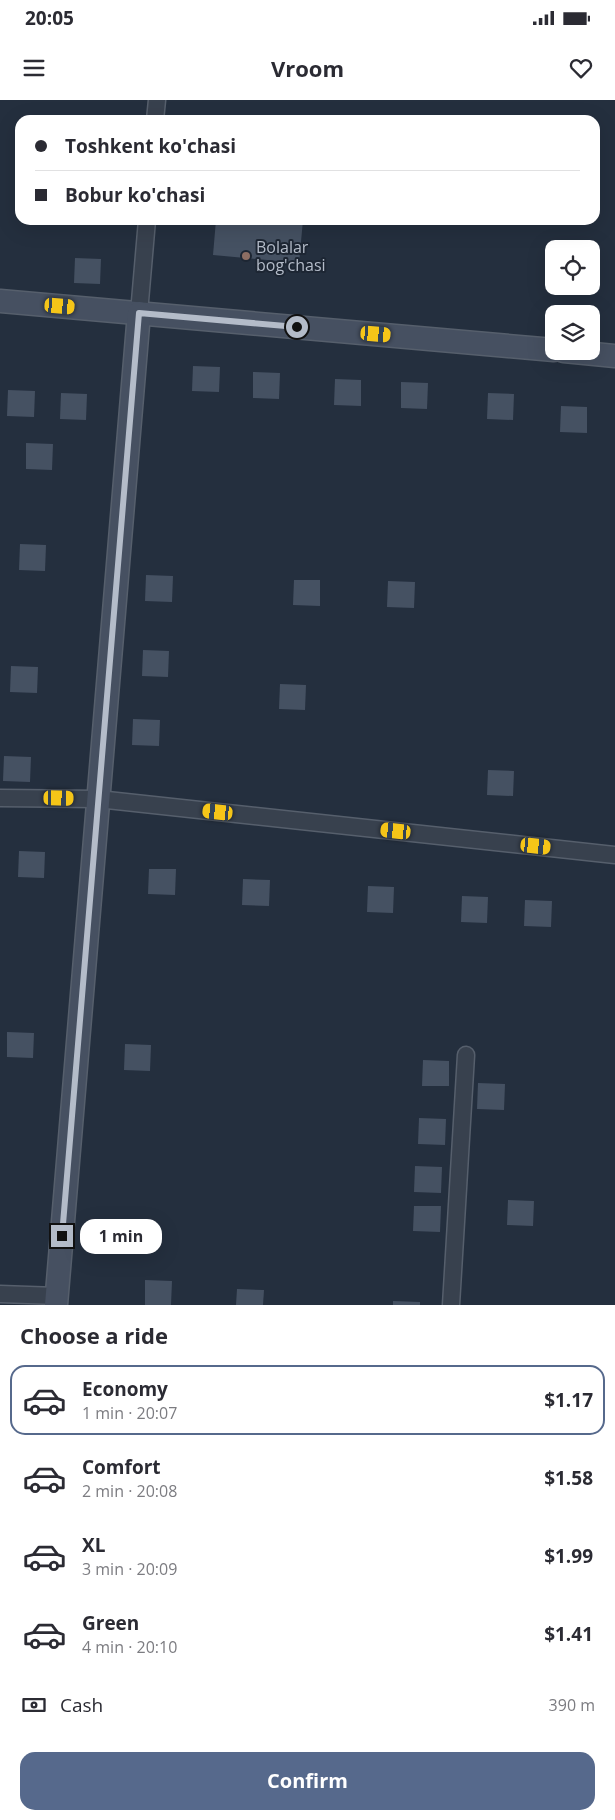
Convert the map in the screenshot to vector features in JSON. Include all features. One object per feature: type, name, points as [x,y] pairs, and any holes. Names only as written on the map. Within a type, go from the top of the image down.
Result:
[{"type":"street","points":[[156,115],[157,100]]},
{"type":"street","points":[[0,1294],[56,1300],[147,225]]},
{"type":"street","points":[[0,301],[545,349]]},
{"type":"street","points":[[600,355],[615,356]]},
{"type":"street","points":[[0,798],[98,799],[615,854]]},
{"type":"street","points":[[451,1305],[466,1055]]},
{"type":"building","points":[[216,225],[303,225],[299,263],[213,255]]},
{"type":"building","points":[[75,258],[101,259],[100,284],[74,283]]},
{"type":"building","points":[[193,366],[220,367],[219,392],[192,391]]},
{"type":"building","points":[[253,372],[280,373],[279,399],[253,398]]},
{"type":"building","points":[[335,379],[361,380],[361,406],[334,405]]},
{"type":"building","points":[[401,382],[428,383],[427,409],[401,408]]},
{"type":"building","points":[[8,390],[35,391],[34,417],[7,416]]},
{"type":"building","points":[[61,393],[87,394],[86,420],[60,419]]},
{"type":"building","points":[[488,393],[514,394],[513,420],[487,419]]},
{"type":"building","points":[[561,406],[587,407],[587,433],[560,432]]},
{"type":"building","points":[[26,443],[53,444],[52,470],[26,469]]},
{"type":"building","points":[[20,544],[46,545],[45,571],[19,570]]},
{"type":"building","points":[[146,575],[173,576],[172,602],[145,601]]},
{"type":"building","points":[[294,580],[320,580],[320,606],[293,605]]},
{"type":"building","points":[[388,581],[415,582],[414,608],[387,607]]},
{"type":"building","points":[[143,650],[169,651],[168,677],[142,676]]},
{"type":"building","points":[[11,666],[38,667],[37,693],[10,692]]},
{"type":"building","points":[[280,684],[306,685],[305,710],[279,709]]},
{"type":"building","points":[[133,719],[160,720],[159,746],[132,745]]},
{"type":"building","points":[[4,756],[31,757],[30,782],[3,781]]},
{"type":"building","points":[[488,770],[514,771],[513,796],[487,795]]},
{"type":"building","points":[[19,851],[45,852],[44,878],[18,877]]},
{"type":"building","points":[[149,869],[176,869],[175,895],[148,894]]},
{"type":"building","points":[[243,879],[270,880],[269,906],[242,905]]},
{"type":"building","points":[[368,886],[394,887],[393,913],[367,912]]},
{"type":"building","points":[[462,896],[488,897],[487,923],[461,922]]},
{"type":"building","points":[[525,900],[552,901],[551,927],[524,926]]},
{"type":"building","points":[[7,1032],[34,1033],[33,1058],[7,1057]]},
{"type":"building","points":[[125,1044],[151,1045],[150,1071],[124,1070]]},
{"type":"building","points":[[423,1060],[449,1061],[449,1086],[422,1086]]},
{"type":"building","points":[[478,1083],[505,1084],[504,1110],[477,1109]]},
{"type":"building","points":[[419,1118],[446,1119],[445,1145],[418,1144]]},
{"type":"building","points":[[415,1166],[442,1167],[441,1193],[414,1192]]},
{"type":"building","points":[[508,1200],[534,1201],[533,1226],[507,1225]]},
{"type":"building","points":[[414,1206],[441,1206],[440,1232],[413,1231]]},
{"type":"building","points":[[145,1280],[172,1281],[171,1305],[145,1305]]},
{"type":"building","points":[[237,1289],[264,1290],[263,1305],[236,1305]]},
{"type":"building","points":[[393,1301],[420,1302],[420,1305],[393,1305]]},
{"type":"place","name":"Bolalar bog'chasi","points":[[246,256]]},
{"type":"route","points":[[62,1236],[139,313],[297,327]]}]
